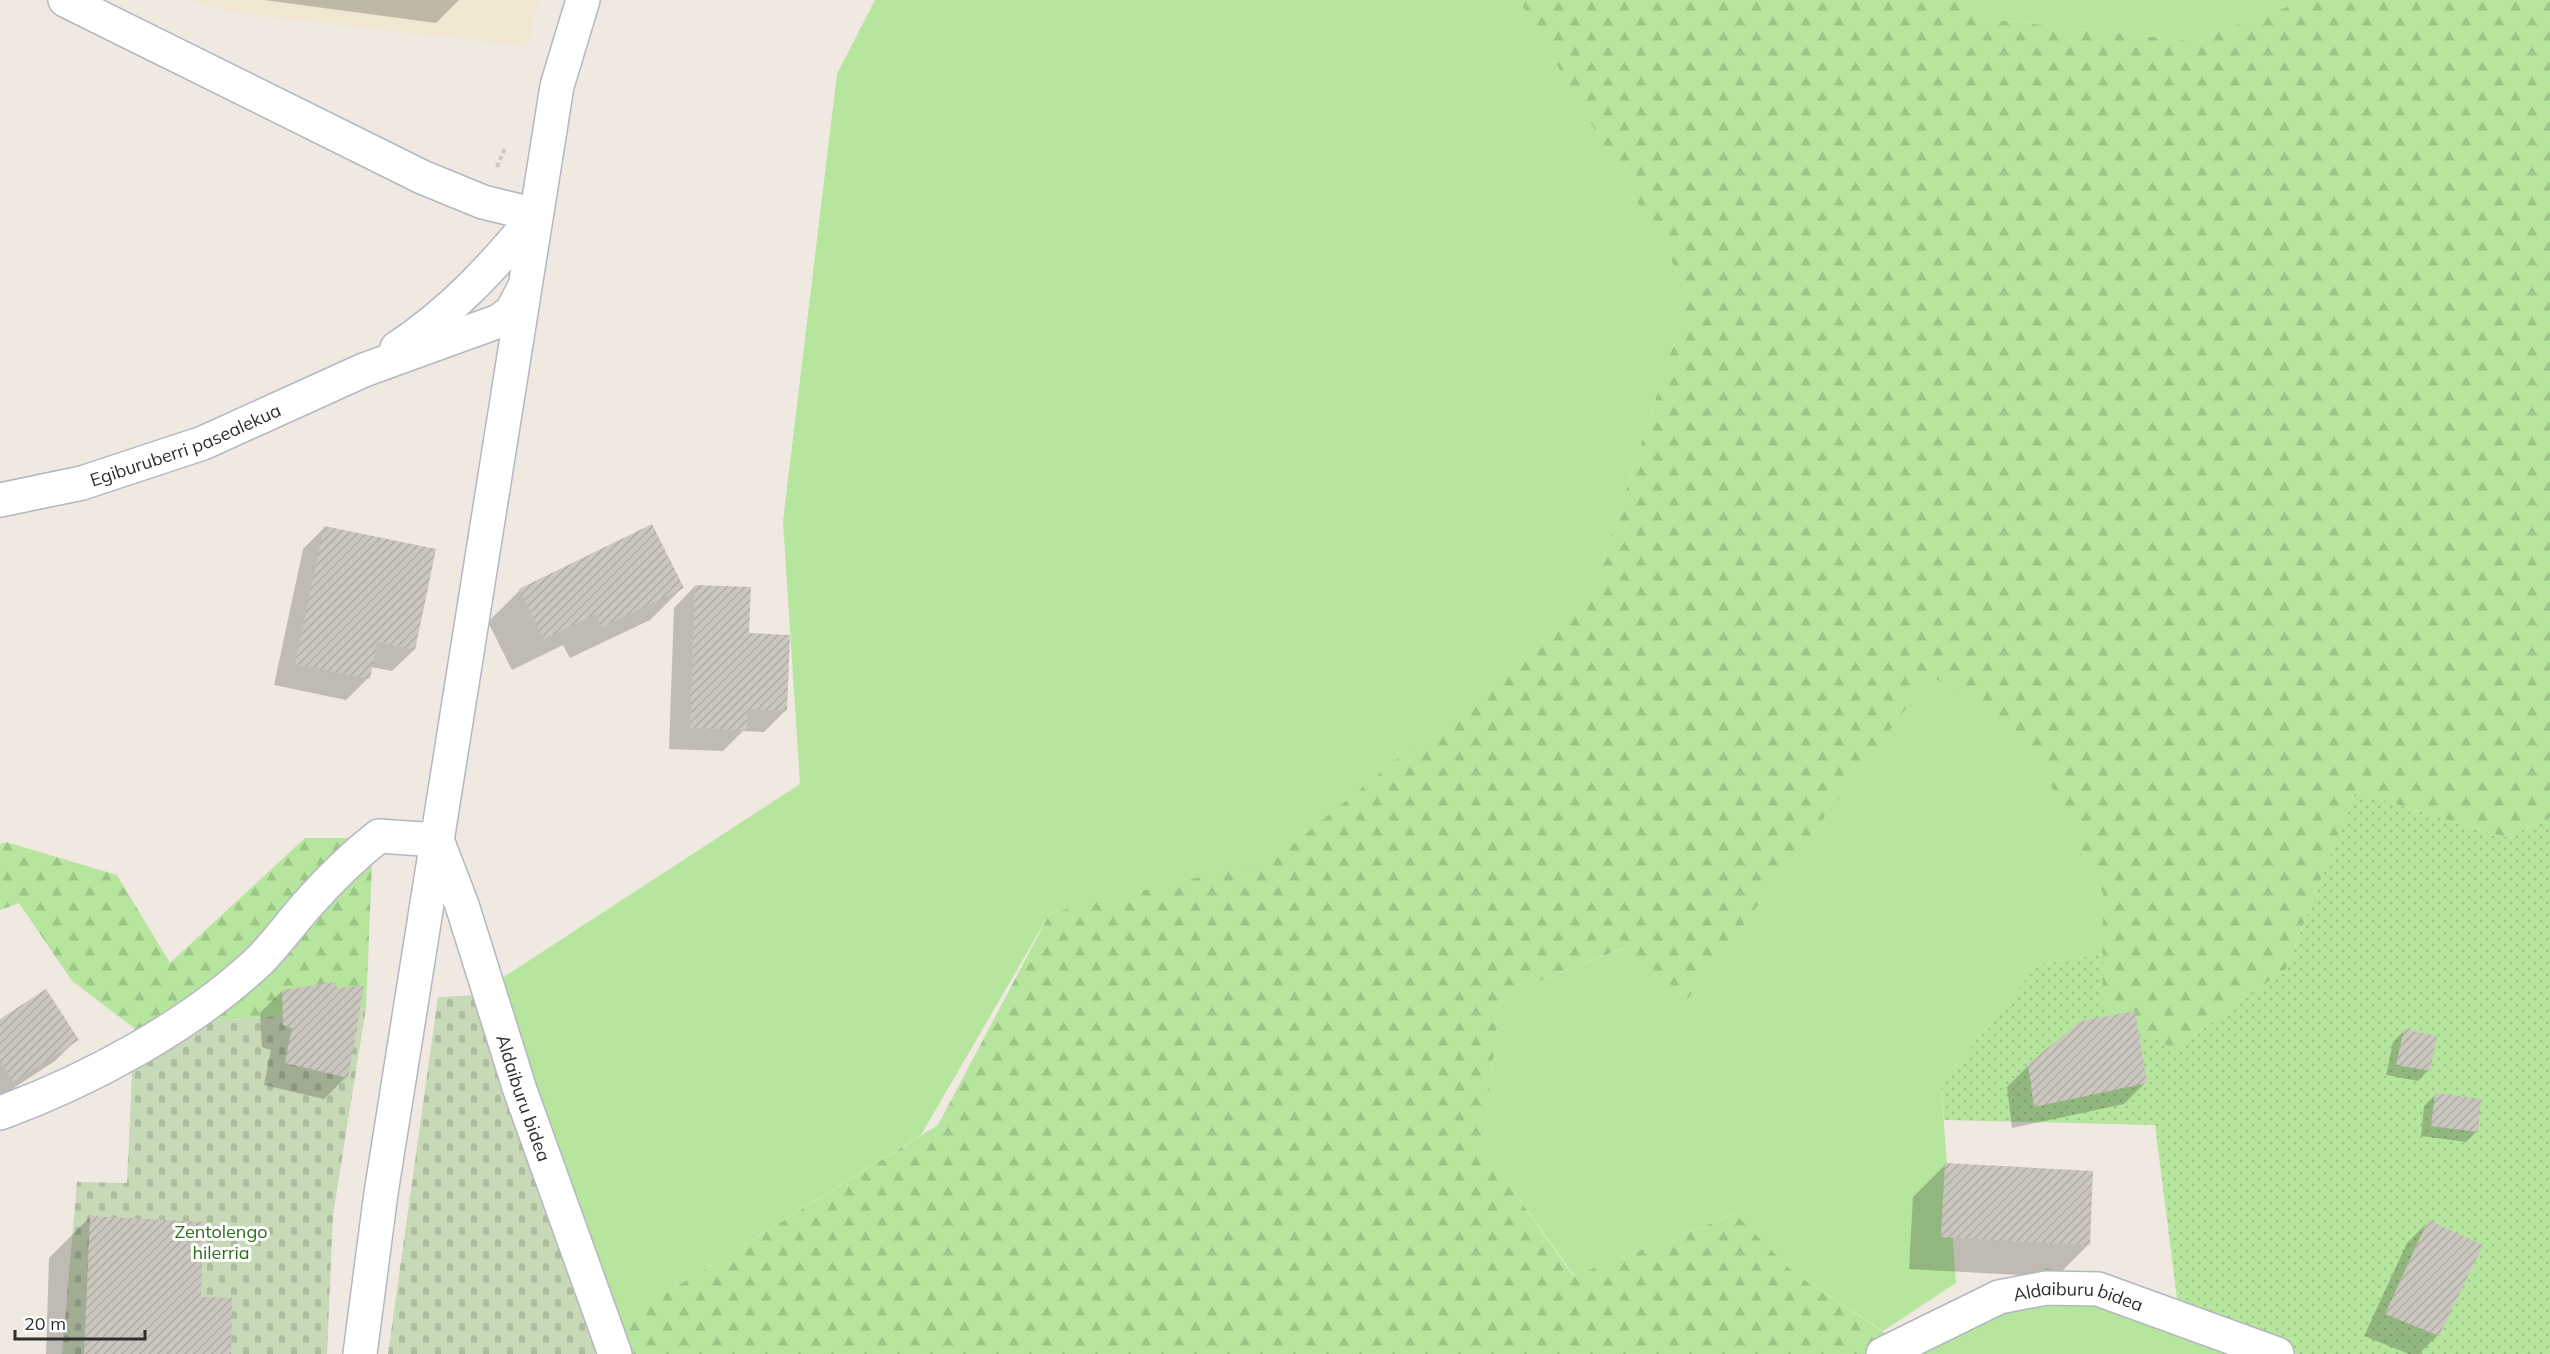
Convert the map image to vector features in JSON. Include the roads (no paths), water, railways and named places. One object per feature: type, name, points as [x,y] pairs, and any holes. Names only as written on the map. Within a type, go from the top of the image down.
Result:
[{"type":"street","points":[[64,0],[422,177],[483,202],[536,215]]},
{"type":"street","points":[[360,1354],[381,1193],[557,86],[583,0]]},
{"type":"street","name":"Egiburuberri pasealekua","points":[[364,370],[412,338],[457,302],[498,261],[536,215]]},
{"type":"street","name":"Egiburuberri pasealekua","points":[[0,500],[82,483],[203,443],[364,370],[499,321],[512,311],[526,282]]},
{"type":"street","points":[[0,1113],[45,1097],[108,1065],[204,1006],[260,960],[348,860],[379,836],[437,840]]},
{"type":"street","name":"Aldaiburu bidea","points":[[437,840],[462,905],[520,1089],[615,1354]]},
{"type":"street","name":"Aldaiburu bidea","points":[[1883,1354],[1955,1321],[1999,1297],[2046,1287],[2098,1289],[2277,1354]]},
{"type":"park label","name":"Zentolengo hilerria","points":[[221,1241]]}]
